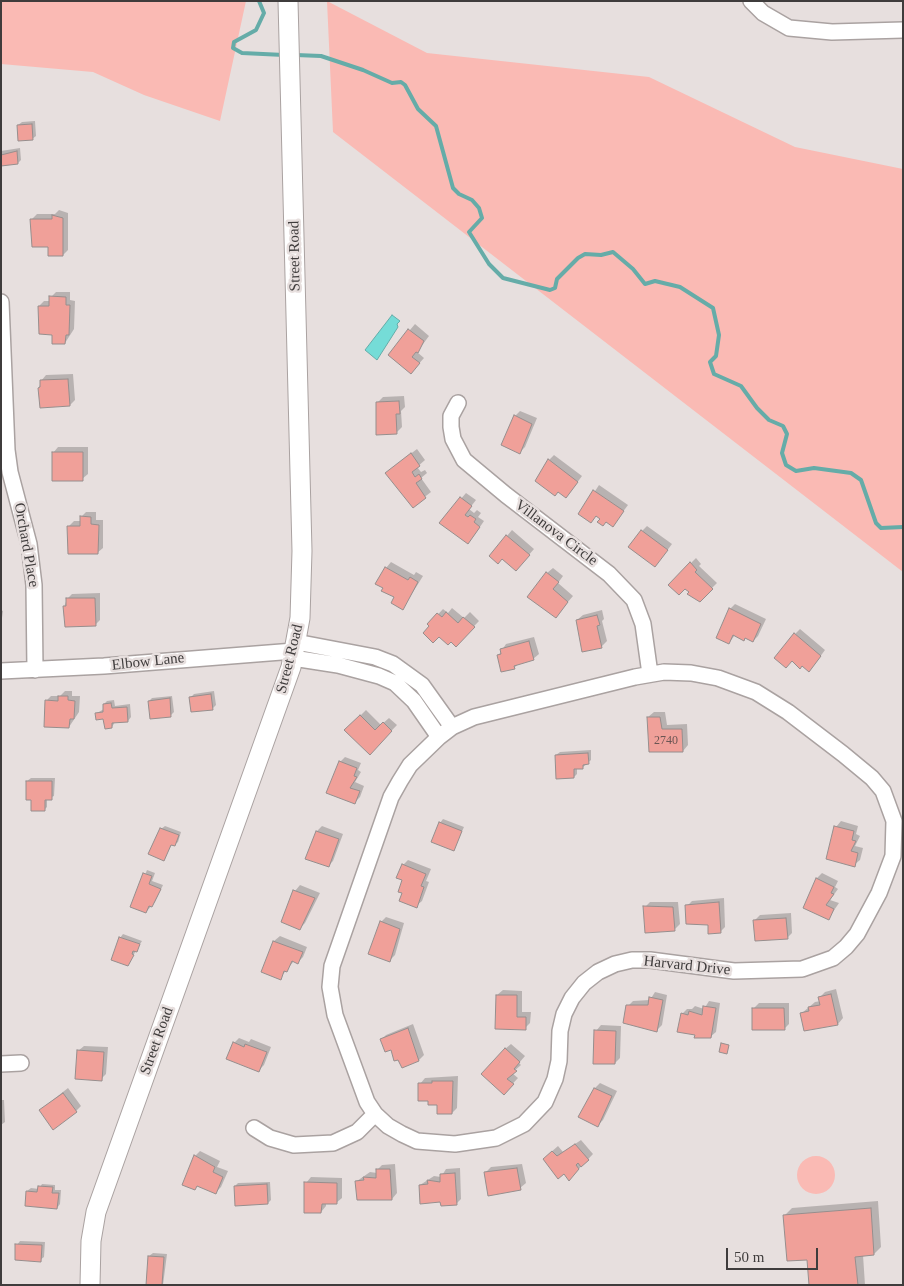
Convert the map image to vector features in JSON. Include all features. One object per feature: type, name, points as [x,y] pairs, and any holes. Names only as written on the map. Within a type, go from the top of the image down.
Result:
[{"type":"main road","name":"Street Road","points":[[90,1285],[91,1240],[96,1212],[230,841],[294,650],[303,585],[303,559],[288,1]]},
{"type":"street","points":[[751,1],[763,13],[789,28],[832,32],[903,30]]},
{"type":"street","name":"Orchard Place","points":[[1,302],[7,450],[10,472],[29,544],[36,627],[36,670]]},
{"type":"street","name":"Villanova Circle","points":[[458,403],[451,416],[451,427],[453,439],[464,460],[506,495],[609,574],[634,600],[643,624],[650,674]]},
{"type":"street","points":[[294,650],[375,657],[393,664],[422,685],[452,727]]},
{"type":"street","points":[[294,650],[379,676],[395,683],[414,701],[439,738]]},
{"type":"street","name":"Elbow Lane","points":[[1,671],[36,670],[294,650]]},
{"type":"street","name":"Harvard Drive","points":[[691,673],[718,678],[756,692],[788,712],[872,778],[882,791],[894,821],[899,848],[893,856],[879,893],[857,934],[846,947],[823,963],[802,970],[734,972],[650,960],[632,960],[607,968],[584,983],[572,998],[564,1014],[560,1031],[559,1061],[551,1091],[533,1116],[513,1131],[496,1138],[478,1142],[433,1143],[417,1141],[402,1134],[388,1126],[375,1114],[364,1095],[335,1015],[330,986],[332,966],[391,798],[410,765],[452,727],[485,713],[650,674],[691,673]]},
{"type":"street","points":[[1,1064],[21,1063]]},
{"type":"street","points":[[254,1128],[270,1138],[294,1145],[333,1143],[358,1132],[375,1114]]},
{"type":"shaded area","points":[[1,1],[246,1],[220,121],[144,95],[93,72],[1,64]]},
{"type":"shaded area","points":[[327,1],[427,53],[649,77],[795,147],[903,169],[903,572],[333,132]]},
{"type":"shaded area","points":[[816,1156],[829,1162],[835,1175],[829,1188],[816,1194],[803,1188],[797,1175],[803,1162]]},
{"type":"water","points":[[392,315],[400,321],[397,324],[398,327],[377,360],[365,350]]},
{"type":"building","points":[[32,124],[33,140],[18,141],[17,125]]},
{"type":"building","points":[[17,151],[18,164],[1,166],[1,155]]},
{"type":"building","points":[[52,215],[63,218],[63,256],[48,256],[48,247],[32,247],[30,219],[52,219]]},
{"type":"building","points":[[49,296],[66,297],[66,305],[70,305],[69,335],[66,335],[65,344],[52,344],[52,335],[39,334],[38,306],[49,306]]},
{"type":"building","points":[[408,329],[424,341],[418,353],[416,352],[412,357],[420,363],[411,374],[388,355]]},
{"type":"building","points":[[68,379],[70,406],[40,408],[38,388],[40,387],[40,380]]},
{"type":"building","points":[[399,401],[400,414],[396,414],[397,434],[376,435],[376,402]]},
{"type":"building","points":[[514,415],[532,424],[520,454],[501,445]]},
{"type":"building","points":[[52,452],[83,452],[83,481],[52,481]]},
{"type":"building","points":[[411,453],[420,466],[412,472],[415,477],[419,474],[422,479],[416,483],[426,498],[413,508],[385,473]]},
{"type":"building","points":[[548,459],[578,482],[566,498],[558,492],[555,496],[535,481]]},
{"type":"building","points":[[593,490],[624,511],[613,527],[606,522],[603,526],[597,522],[600,519],[596,516],[591,523],[578,514]]},
{"type":"building","points":[[460,497],[472,506],[465,515],[468,517],[470,515],[476,519],[474,522],[480,527],[468,544],[439,523]]},
{"type":"building","points":[[80,516],[91,517],[91,524],[99,525],[98,554],[68,554],[67,526],[80,526]]},
{"type":"building","points":[[641,530],[668,550],[655,567],[628,547]]},
{"type":"building","points":[[506,535],[530,555],[516,571],[502,559],[498,564],[489,556]]},
{"type":"building","points":[[690,562],[697,570],[695,572],[713,589],[700,602],[687,594],[689,592],[685,589],[679,595],[668,585]]},
{"type":"building","points":[[385,567],[408,580],[410,577],[418,582],[403,610],[391,603],[394,597],[381,591],[383,588],[375,584]]},
{"type":"building","points":[[546,572],[559,582],[553,589],[568,602],[556,618],[527,597]]},
{"type":"building","points":[[66,598],[95,598],[96,626],[65,627],[63,606],[66,606]]},
{"type":"building","points":[[729,608],[761,624],[753,642],[745,638],[744,641],[733,635],[729,644],[716,638]]},
{"type":"building","points":[[446,612],[458,623],[463,617],[475,627],[456,647],[451,642],[448,645],[439,637],[433,643],[423,633],[429,626],[427,624],[437,613],[442,617]]},
{"type":"building","points":[[597,615],[600,625],[597,626],[602,648],[582,652],[576,620]]},
{"type":"building","points":[[794,633],[821,656],[809,672],[802,666],[800,669],[792,661],[786,668],[774,658]]},
{"type":"building","points":[[529,641],[534,660],[514,666],[515,669],[501,672],[497,655],[501,654],[500,649]]},
{"type":"building","points":[[211,694],[213,710],[191,712],[189,697]]},
{"type":"building","points":[[58,696],[68,696],[68,700],[75,701],[74,719],[70,719],[69,728],[44,727],[45,700],[58,701]]},
{"type":"building","points":[[170,698],[171,717],[150,719],[148,701]]},
{"type":"building","points":[[111,703],[112,708],[127,707],[128,722],[112,723],[112,728],[105,729],[103,719],[96,720],[95,713],[103,712],[103,704]]},
{"type":"building","points":[[360,715],[375,730],[383,722],[392,731],[370,755],[344,730]]},
{"type":"building","points":[[647,717],[660,717],[662,729],[682,729],[683,752],[649,752]]},
{"type":"building","points":[[588,753],[589,764],[583,765],[583,769],[574,769],[574,778],[556,779],[555,755]]},
{"type":"building","points":[[339,761],[357,768],[354,776],[357,777],[350,788],[360,791],[355,804],[326,793]]},
{"type":"building","points":[[26,781],[52,781],[52,800],[45,800],[45,811],[31,811],[31,800],[26,800]]},
{"type":"building","points":[[439,822],[462,831],[454,851],[431,842]]},
{"type":"building","points":[[834,826],[854,831],[852,840],[856,841],[851,851],[858,853],[855,867],[826,859]]},
{"type":"building","points":[[160,828],[179,835],[175,846],[171,845],[164,861],[148,854]]},
{"type":"building","points":[[316,831],[339,839],[329,867],[305,859]]},
{"type":"building","points":[[402,864],[426,874],[421,886],[424,887],[417,908],[399,901],[402,893],[398,892],[402,880],[396,878]]},
{"type":"building","points":[[143,873],[152,876],[149,884],[161,889],[152,907],[149,906],[146,913],[130,907]]},
{"type":"building","points":[[816,878],[834,887],[831,893],[834,894],[826,905],[834,909],[829,920],[803,908]]},
{"type":"building","points":[[293,890],[315,898],[300,930],[281,922]]},
{"type":"building","points":[[719,902],[721,933],[708,934],[708,925],[686,924],[685,905]]},
{"type":"building","points":[[643,906],[673,907],[675,931],[645,933]]},
{"type":"building","points":[[786,918],[788,939],[755,941],[753,920]]},
{"type":"building","points":[[380,921],[400,929],[390,962],[368,954]]},
{"type":"building","points":[[119,937],[140,944],[137,952],[133,951],[132,954],[134,955],[128,966],[111,960]]},
{"type":"building","points":[[273,941],[303,952],[298,964],[292,961],[287,972],[284,971],[281,980],[261,972]]},
{"type":"building","points":[[831,994],[838,1025],[804,1031],[800,1013],[809,1011],[808,1007],[820,1005],[818,997]]},
{"type":"building","points":[[496,995],[517,995],[517,1017],[526,1017],[526,1030],[495,1029]]},
{"type":"building","points":[[649,997],[663,1000],[657,1032],[623,1023],[626,1005],[648,1005]]},
{"type":"building","points":[[703,1006],[716,1008],[711,1038],[694,1038],[695,1035],[677,1032],[681,1013],[688,1015],[689,1011],[702,1015]]},
{"type":"building","points":[[752,1008],[784,1008],[785,1030],[752,1030]]},
{"type":"building","points":[[408,1028],[419,1061],[402,1068],[398,1060],[394,1061],[391,1050],[385,1052],[380,1039]]},
{"type":"building","points":[[594,1030],[616,1031],[615,1064],[593,1064]]},
{"type":"building","points":[[233,1042],[244,1047],[245,1044],[267,1052],[259,1072],[226,1059]]},
{"type":"building","points":[[721,1043],[729,1045],[727,1054],[719,1052]]},
{"type":"building","points":[[505,1048],[520,1062],[514,1069],[517,1071],[507,1079],[514,1084],[504,1095],[481,1074]]},
{"type":"building","points":[[77,1050],[104,1052],[102,1081],[75,1079]]},
{"type":"building","points":[[432,1081],[453,1081],[452,1114],[437,1114],[437,1105],[428,1105],[428,1101],[418,1101],[418,1083],[432,1083]]},
{"type":"building","points":[[594,1088],[612,1096],[598,1127],[578,1117]]},
{"type":"building","points":[[63,1093],[77,1112],[53,1130],[39,1110]]},
{"type":"building","points":[[575,1144],[589,1160],[581,1167],[578,1163],[576,1165],[579,1169],[569,1181],[564,1174],[558,1179],[543,1159],[552,1151],[557,1156]]},
{"type":"building","points":[[194,1155],[215,1167],[213,1172],[223,1177],[216,1194],[197,1186],[195,1190],[182,1185]]},
{"type":"building","points":[[517,1168],[521,1190],[488,1196],[484,1172]]},
{"type":"building","points":[[376,1169],[390,1169],[392,1200],[357,1200],[355,1181],[364,1180],[363,1177],[376,1178]]},
{"type":"building","points":[[455,1173],[457,1205],[441,1206],[440,1202],[420,1204],[419,1185],[428,1184],[427,1180],[440,1182],[440,1174]]},
{"type":"building","points":[[304,1182],[337,1183],[337,1204],[322,1204],[321,1213],[304,1213]]},
{"type":"building","points":[[267,1184],[268,1204],[235,1206],[234,1186]]},
{"type":"building","points":[[38,1186],[53,1187],[52,1193],[59,1193],[57,1209],[25,1206],[26,1191],[37,1192]]},
{"type":"building","points":[[871,1208],[874,1255],[855,1257],[858,1285],[809,1285],[807,1260],[787,1261],[783,1215]]},
{"type":"building","points":[[15,1244],[42,1245],[41,1262],[15,1260]]},
{"type":"building","points":[[148,1256],[164,1257],[162,1285],[146,1285]]},
{"type":"waterway","points":[[259,1],[264,13],[256,30],[234,42],[233,48],[242,53],[284,55]]},
{"type":"waterway","points":[[296,55],[321,56],[363,70],[392,83],[401,82],[405,85],[418,109],[436,126],[453,188],[459,194],[472,200],[479,208],[482,218],[469,232],[489,264],[503,278],[550,290],[555,288],[557,279],[578,258],[585,254],[601,255],[613,252],[633,269],[645,284],[655,281],[680,287],[713,308],[719,335],[716,356],[710,362],[714,374],[741,386],[757,408],[769,420],[783,426],[787,434],[782,453],[786,465],[796,471],[814,468],[851,473],[861,480],[876,523],[881,528],[903,527]]}]
